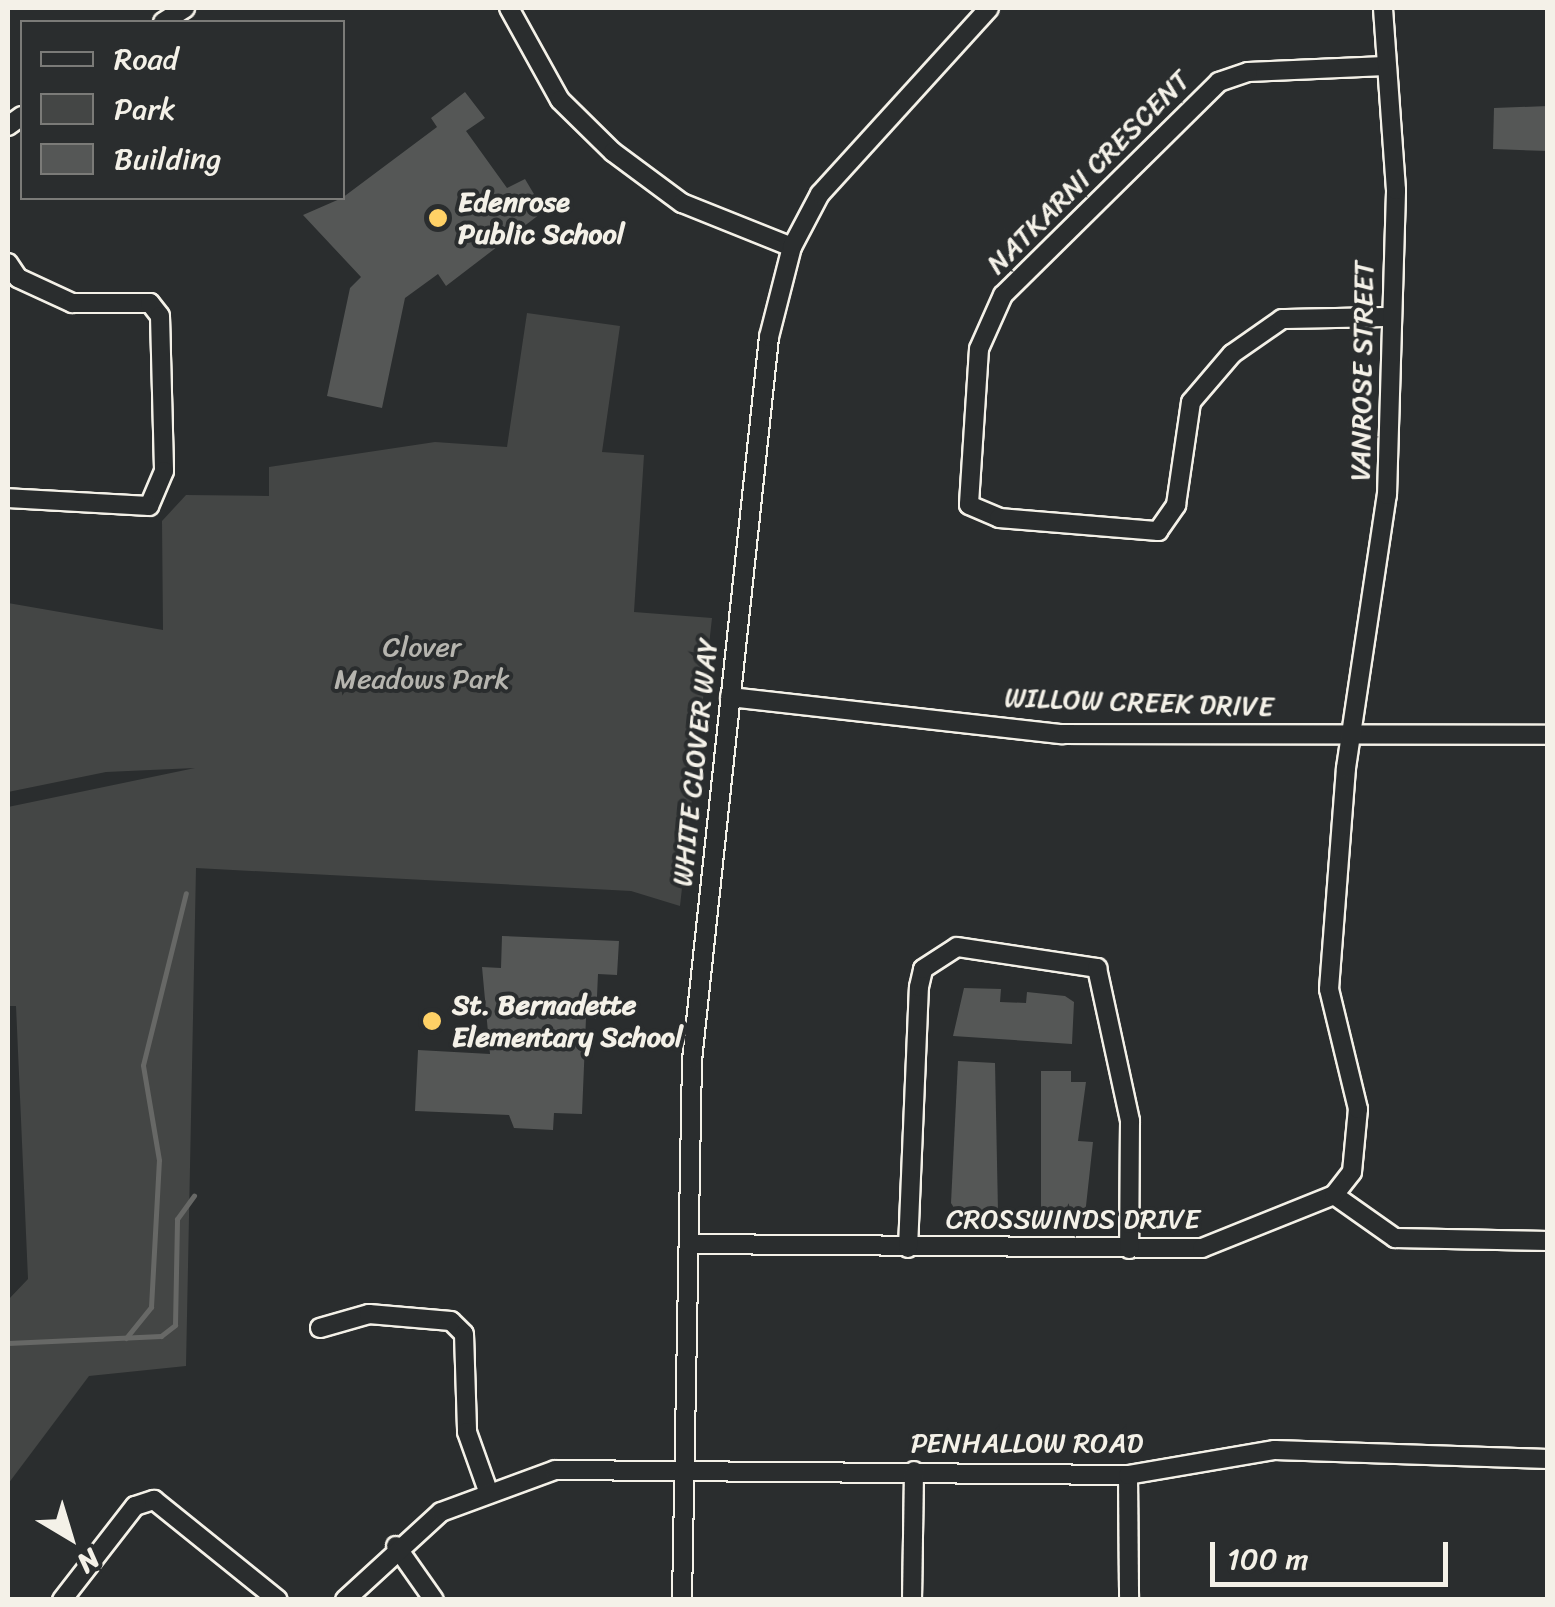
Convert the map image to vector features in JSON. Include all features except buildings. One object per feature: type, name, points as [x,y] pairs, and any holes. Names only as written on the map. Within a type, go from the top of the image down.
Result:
[{"type":"street","points":[[509,8],[560,100],[613,152],[682,203],[792,248]]},
{"type":"street","name":"WHITE CLOVER WAY","points":[[682,1600],[695,1014],[769,337],[792,248],[840,165],[989,8]]},
{"type":"street","name":"VANROSE STREET","points":[[1350,734],[1388,495],[1389,317],[1396,190],[1383,8]]},
{"type":"street","name":"NATKARNI CRESCENT","points":[[1385,66],[1248,72],[1218,82],[1003,295],[979,349],[969,505],[999,518],[1158,531],[1176,505],[1191,402],[1232,354],[1282,319],[1389,317]]},
{"type":"street","points":[[8,264],[18,278],[72,302],[150,303],[160,316],[164,470],[149,506],[8,498]]},
{"type":"street","name":"WILLOW CREEK DRIVE","points":[[730,698],[1062,734],[1548,735]]},
{"type":"street","points":[[1350,734],[1329,988],[1358,1141],[1352,1172],[1334,1195],[1396,1238],[1548,1242]]},
{"type":"street","points":[[908,1248],[919,988],[923,969],[956,947],[1097,968],[1130,1121],[1129,1249]]},
{"type":"street","name":"CROSSWINDS DRIVE","points":[[689,1244],[1129,1249],[1233,1242],[1334,1195]]},
{"type":"street","points":[[320,1328],[369,1314],[451,1320],[464,1334],[467,1432],[488,1491]]},
{"type":"street","name":"PENHALLOW ROAD","points":[[345,1600],[396,1546],[488,1491],[555,1470],[684,1466],[1128,1476],[1275,1450],[1548,1460]]},
{"type":"street","points":[[912,1600],[914,1471]]},
{"type":"street","points":[[1128,1476],[1129,1600]]},
{"type":"street","points":[[62,1600],[134,1506],[154,1500],[278,1600]]},
{"type":"street","points":[[396,1546],[434,1600]]},
{"type":"green space","name":"Clover Meadows Park","points":[[527,313],[620,326],[602,452],[644,455],[634,612],[712,618],[680,906],[631,891],[196,868],[186,1366],[89,1376],[8,1484],[8,1300],[28,1279],[16,1006],[8,1006],[8,807],[195,768],[106,772],[8,792],[8,603],[163,630],[162,521],[186,495],[269,496],[269,467],[435,442],[507,447]]},
{"type":"waterway","points":[[126,1338],[151,1307],[159,1160],[143,1065],[186,893]]},
{"type":"waterway","points":[[8,1343],[161,1336],[175,1325],[177,1219],[194,1196]]},
{"type":"place","name":"Edenrose Public School","points":[[438,218]]},
{"type":"place","name":"St. Bernadette Elementary School","points":[[432,1021]]}]
